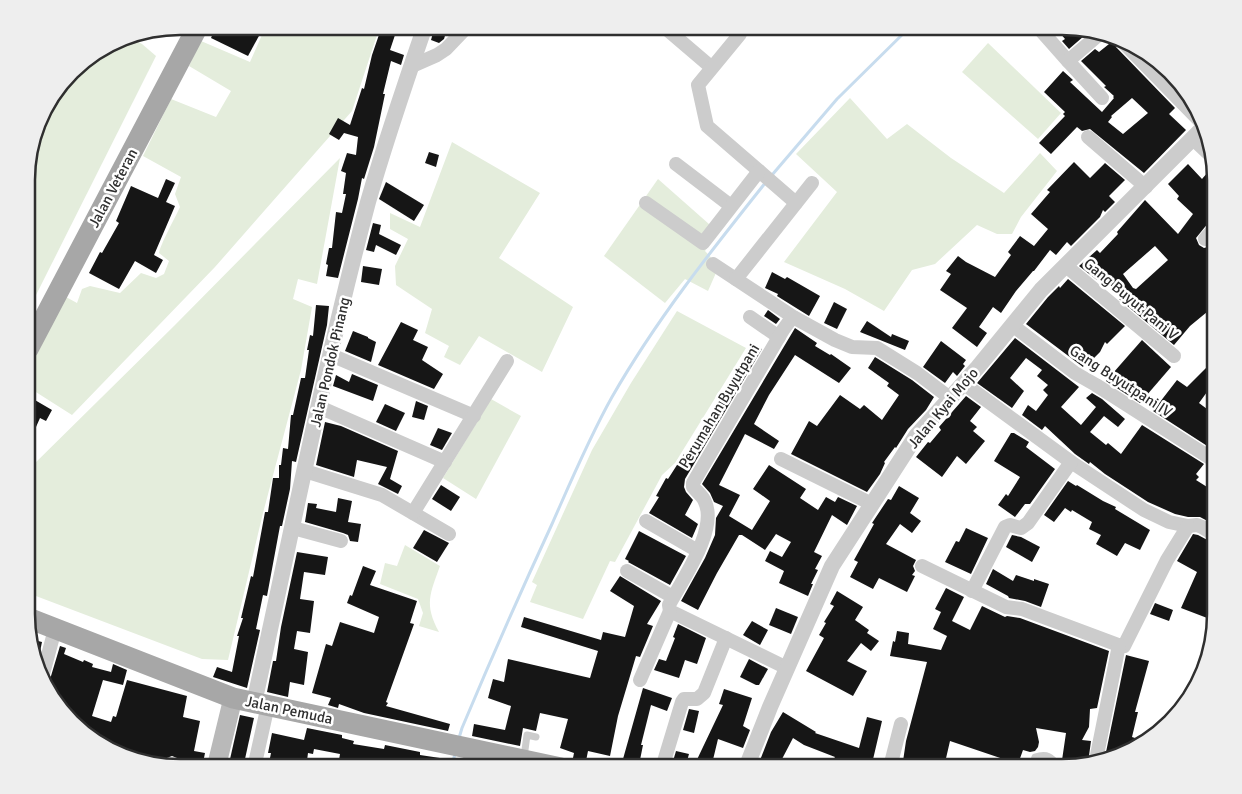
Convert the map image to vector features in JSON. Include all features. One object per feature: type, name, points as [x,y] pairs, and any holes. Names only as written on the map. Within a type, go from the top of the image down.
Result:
[{"type":"main road","name":"Jalan Veteran","points":[[35,335],[148,108],[181,35]]},
{"type":"main road","name":"Jalan Veteran","points":[[35,313],[148,108],[193,35]]},
{"type":"main road","name":"Jalan Pemuda","points":[[35,621],[233,698],[518,759]]},
{"type":"main road","points":[[218,759],[233,698]]},
{"type":"street","name":"Jalan Pondok Pinang","points":[[261,704],[293,528],[331,355],[368,202],[387,137],[422,35]]},
{"type":"street","points":[[412,66],[442,52],[459,35]]},
{"type":"street","points":[[674,35],[711,67]]},
{"type":"street","points":[[739,35],[698,84],[707,126],[796,203]]},
{"type":"street","points":[[1045,35],[1102,98]]},
{"type":"street","points":[[1068,61],[1094,39]]},
{"type":"street","points":[[1157,70],[1187,106]]},
{"type":"street","name":"Jalan Kyai Mojo","points":[[750,759],[832,566],[916,436],[1042,290],[1198,134]]},
{"type":"street","points":[[1088,137],[1146,187]]},
{"type":"street","points":[[676,164],[731,206]]},
{"type":"street","points":[[646,203],[703,243],[731,206],[766,177]]},
{"type":"street","points":[[736,278],[812,183]]},
{"type":"street","points":[[713,264],[795,318],[835,340],[852,347],[877,348],[917,373],[950,398]]},
{"type":"street","name":"Gang Buyut Pani V","points":[[1066,266],[1174,356]]},
{"type":"street","points":[[750,318],[779,337]]},
{"type":"street","name":"Perumahan Buyutpani","points":[[640,680],[670,611],[669,605],[704,537],[708,520],[705,501],[693,487],[693,483],[779,337],[791,319],[795,318]]},
{"type":"street","name":"Gang Buyutpani IV","points":[[1012,325],[1075,373],[1096,384],[1207,456]]},
{"type":"street","points":[[331,355],[474,416]]},
{"type":"street","points":[[413,513],[507,361]]},
{"type":"street","points":[[963,383],[1071,462],[1144,510],[1169,522],[1188,526],[1197,525],[1207,531]]},
{"type":"street","points":[[319,407],[445,462]]},
{"type":"street","points":[[782,459],[872,504]]},
{"type":"street","points":[[972,591],[1005,527],[1010,525],[1021,528],[1028,523],[1071,462]]},
{"type":"street","points":[[305,471],[382,495],[449,534]]},
{"type":"street","points":[[646,521],[698,550]]},
{"type":"street","points":[[922,566],[1006,607],[1022,609],[1124,646],[1167,560],[1188,526]]},
{"type":"street","points":[[293,528],[341,541]]},
{"type":"street","points":[[627,571],[673,597]]},
{"type":"street","points":[[670,611],[787,668]]},
{"type":"street","points":[[45,667],[55,629]]},
{"type":"street","points":[[665,759],[682,702],[684,699],[697,700],[704,693],[726,638]]},
{"type":"street","points":[[1097,755],[1118,645]]},
{"type":"street","points":[[255,759],[261,704]]},
{"type":"street","points":[[892,759],[901,724]]},
{"type":"lane","points":[[523,759],[527,735],[536,737]]},
{"type":"lane","points":[[1034,759],[1042,754],[1050,756],[1052,759]]},
{"type":"green space","points":[[262,35],[377,35],[352,111],[215,267],[72,415],[35,391],[35,357],[66,297],[77,303],[82,289],[90,286],[120,293],[141,273],[156,278],[164,274],[169,261],[159,253],[180,207],[175,194],[181,177],[143,156],[171,99],[216,117],[231,91],[189,66],[201,41],[250,62]]},
{"type":"green space","points":[[138,42],[156,56],[35,297],[36,161],[46,124],[54,107],[71,84],[84,71],[107,54]]},
{"type":"green space","points":[[988,43],[1061,113],[1038,139],[962,72]]},
{"type":"green space","points":[[850,98],[887,139],[907,124],[951,158],[1004,193],[1040,153],[1057,171],[1021,217],[1012,234],[997,234],[977,225],[935,264],[912,270],[884,311],[845,289],[784,262],[837,192],[796,154]]},
{"type":"green space","points":[[452,142],[540,193],[499,258],[573,307],[542,372],[479,336],[460,365],[444,357],[449,346],[425,333],[432,309],[396,285],[395,266],[408,239],[390,229],[390,213],[420,227]]},
{"type":"green space","points":[[340,158],[317,284],[298,279],[293,299],[312,307],[301,370],[263,513],[228,660],[202,659],[35,596],[35,463]]},
{"type":"green space","points":[[658,179],[718,232],[705,251],[719,266],[708,291],[685,279],[665,303],[604,256]]},
{"type":"green space","points":[[677,311],[746,348],[675,463],[662,475],[615,562],[610,561],[583,619],[530,602],[537,585],[532,582],[592,450],[631,383]]},
{"type":"green space","points":[[491,399],[521,416],[476,499],[443,478]]},
{"type":"green space","points":[[405,545],[440,566],[430,599],[431,614],[439,632],[419,626],[423,613],[418,599],[380,584],[385,563],[397,566]]},
{"type":"building","points":[[212,35],[259,35],[248,56],[211,38]]},
{"type":"building","points":[[379,35],[395,35],[390,50],[404,55],[401,65],[391,61],[374,147],[364,179],[362,178],[338,278],[326,276],[328,265],[326,264],[329,248],[332,248],[336,212],[342,213],[346,194],[343,194],[346,173],[341,171],[347,153],[356,155],[358,137],[344,133],[339,140],[329,134],[338,118],[350,125],[362,88],[364,89]]},
{"type":"building","points":[[432,35],[445,35],[444,39],[439,43],[431,40]]},
{"type":"building","points":[[1062,35],[1083,37],[1069,49],[1062,41],[1065,39]]},
{"type":"building","points":[[1110,43],[1115,45],[1175,108],[1169,114],[1186,130],[1144,173],[1090,129],[1082,131],[1077,127],[1051,154],[1039,143],[1065,116],[1063,114],[1065,112],[1044,92],[1063,71],[1073,80],[1070,82],[1102,112],[1114,98],[1104,87],[1106,86],[1081,61],[1095,49],[1099,52]],"holes":[[[1132,98],[1148,113],[1123,134],[1108,122],[1111,116]]]},
{"type":"building","points":[[429,152],[439,155],[436,167],[425,163]]},
{"type":"building","points":[[1074,162],[1090,178],[1105,163],[1125,180],[1109,196],[1115,202],[1105,212],[1103,210],[1100,217],[1071,246],[1067,242],[1056,255],[1050,250],[1016,291],[1001,313],[993,307],[979,327],[987,333],[977,347],[952,328],[967,308],[940,290],[951,274],[946,271],[958,256],[995,277],[1011,255],[1008,252],[1020,236],[1034,246],[1048,229],[1031,214],[1050,192],[1047,190]]},
{"type":"building","points":[[1188,164],[1202,179],[1207,173],[1207,224],[1196,238],[1199,245],[1204,248],[1207,247],[1207,312],[1190,326],[1174,345],[1119,299],[1103,275],[1097,280],[1079,266],[1097,250],[1100,253],[1145,200],[1178,234],[1193,214],[1177,199],[1179,196],[1168,184]],"holes":[[[1155,246],[1168,260],[1136,289],[1133,288],[1123,274]]]},
{"type":"building","points":[[166,179],[175,183],[166,202],[175,206],[154,255],[163,260],[156,273],[135,261],[119,289],[89,273],[119,223],[116,221],[131,186],[158,198]]},
{"type":"building","points":[[386,182],[424,205],[414,221],[379,199]]},
{"type":"building","points":[[373,223],[381,225],[379,234],[401,245],[396,255],[376,245],[374,252],[366,250]]},
{"type":"building","points":[[363,266],[382,269],[379,285],[361,282]]},
{"type":"building","points":[[772,272],[785,279],[787,277],[820,296],[809,316],[777,296],[778,294],[765,288]]},
{"type":"building","points":[[1068,279],[1125,326],[1107,344],[1105,342],[1100,352],[1083,367],[1026,324],[1048,297]]},
{"type":"building","points":[[834,302],[847,309],[837,329],[824,323]]},
{"type":"building","points":[[316,305],[329,306],[327,325],[296,462],[292,461],[290,489],[282,526],[280,526],[267,596],[263,595],[256,629],[260,630],[247,688],[213,677],[217,667],[232,672],[239,636],[237,636],[243,618],[241,618],[251,576],[253,577],[265,512],[268,512],[273,478],[279,478],[279,465],[281,465],[283,448],[288,449],[291,415],[293,415],[301,378],[305,378],[309,350],[307,350],[310,335],[313,336]]},
{"type":"building","points":[[768,310],[780,319],[776,324],[764,316]]},
{"type":"building","points":[[867,321],[891,337],[892,334],[909,341],[905,350],[860,332]]},
{"type":"building","points":[[401,322],[418,330],[413,340],[428,347],[422,360],[443,374],[434,389],[378,365]]},
{"type":"building","points":[[795,328],[817,343],[815,346],[831,354],[851,368],[839,383],[795,355],[769,395],[754,424],[779,441],[774,449],[745,434],[719,485],[740,495],[729,516],[752,530],[770,501],[753,489],[769,465],[806,489],[800,498],[818,510],[826,497],[835,502],[838,497],[857,506],[847,525],[832,515],[814,552],[822,556],[815,569],[818,570],[811,584],[813,584],[808,596],[779,583],[784,571],[765,561],[770,551],[782,557],[791,542],[776,534],[765,550],[739,535],[698,610],[681,601],[705,558],[715,535],[716,518],[723,506],[714,502],[710,493],[702,484]]},
{"type":"building","points":[[353,331],[376,342],[371,362],[345,351]]},
{"type":"building","points":[[1015,338],[1079,387],[1061,407],[1081,425],[1096,407],[1086,398],[1092,393],[1125,419],[1118,427],[1104,416],[1090,432],[1106,445],[1108,443],[1121,454],[1142,425],[1204,464],[1196,474],[1199,477],[1196,480],[1207,487],[1207,521],[1200,517],[1175,514],[1148,502],[1090,462],[1089,464],[1075,454],[1045,426],[1042,430],[1022,415],[1028,405],[1036,411],[1048,395],[1043,390],[1048,385],[1037,376],[1042,370],[1026,358],[1010,378],[1024,391],[1012,408],[977,383]]},
{"type":"building","points":[[1142,340],[1171,367],[1140,403],[1106,381]]},
{"type":"building","points":[[941,341],[966,360],[963,364],[965,366],[957,376],[953,372],[945,383],[923,367]]},
{"type":"building","points":[[753,344],[762,349],[685,479],[684,487],[693,500],[685,515],[698,524],[692,538],[649,513],[659,497],[656,496],[666,478],[668,479],[684,454],[688,457],[699,439],[697,438],[733,378],[746,361],[743,359]]},
{"type":"building","points":[[875,357],[912,380],[934,397],[926,410],[908,429],[884,462],[880,474],[867,492],[791,454],[809,421],[817,426],[840,395],[860,409],[864,405],[882,420],[899,395],[887,386],[889,383],[868,368]]},
{"type":"building","points":[[1207,367],[1207,392],[1199,403],[1207,409],[1207,446],[1153,411],[1177,380],[1187,387]]},
{"type":"building","points":[[352,374],[378,385],[373,401],[333,386],[336,375],[349,382]]},
{"type":"building","points":[[966,396],[981,407],[970,421],[977,427],[973,431],[985,441],[966,464],[957,456],[942,477],[916,457],[941,430],[939,427]]},
{"type":"building","points":[[35,400],[52,410],[46,421],[40,418],[35,429]]},
{"type":"building","points":[[416,401],[428,406],[424,420],[412,417]]},
{"type":"building","points":[[385,404],[405,413],[396,431],[376,422]]},
{"type":"building","points":[[325,422],[341,426],[398,451],[390,479],[402,486],[398,494],[378,484],[387,467],[357,460],[354,477],[316,465]]},
{"type":"building","points":[[438,428],[452,433],[442,450],[430,445]]},
{"type":"building","points":[[1011,433],[1029,442],[1026,447],[1055,469],[1030,504],[1025,504],[1015,517],[998,505],[1006,494],[1008,496],[1020,477],[994,461]]},
{"type":"building","points":[[1068,481],[1116,507],[1115,509],[1150,530],[1140,550],[1125,543],[1117,556],[1096,544],[1101,535],[1089,529],[1092,522],[1072,510],[1071,512],[1065,508],[1054,522],[1044,515]]},
{"type":"building","points":[[441,485],[460,497],[451,511],[432,499]]},
{"type":"building","points":[[899,486],[919,498],[910,513],[921,521],[912,533],[900,524],[886,544],[916,560],[913,566],[915,571],[912,575],[915,576],[907,592],[879,578],[873,589],[850,577],[858,562],[854,560],[874,524],[872,523],[888,499],[891,500]]},
{"type":"building","points":[[338,498],[352,501],[348,522],[361,524],[358,542],[350,541],[348,535],[343,533],[305,522],[308,503],[317,504],[316,508],[336,512]]},
{"type":"building","points":[[966,528],[988,538],[971,574],[945,562],[956,541],[959,542]]},
{"type":"building","points":[[424,530],[449,543],[437,562],[413,548]]},
{"type":"building","points":[[639,531],[686,556],[670,585],[625,559]]},
{"type":"building","points":[[1193,534],[1207,540],[1207,618],[1181,608],[1197,572],[1177,561]]},
{"type":"building","points":[[1012,535],[1021,537],[1040,547],[1032,562],[1006,547]]},
{"type":"building","points":[[297,552],[328,557],[325,575],[304,572],[300,599],[314,601],[310,633],[297,631],[294,649],[308,652],[304,685],[290,682],[288,697],[267,692],[273,661],[276,661],[281,627]]},
{"type":"building","points":[[363,566],[376,571],[370,585],[417,601],[410,623],[414,624],[386,706],[450,724],[448,731],[364,713],[339,704],[338,708],[328,705],[331,698],[312,693],[326,644],[332,646],[340,622],[374,633],[379,617],[347,603],[350,595],[352,596]]},
{"type":"building","points":[[993,569],[1013,581],[1016,575],[1049,584],[1041,607],[1009,598],[986,584]]},
{"type":"building","points":[[620,576],[661,601],[647,624],[653,626],[640,657],[636,656],[618,716],[610,756],[588,751],[586,759],[573,758],[574,753],[560,748],[568,719],[540,713],[536,731],[523,728],[520,746],[472,736],[474,724],[505,730],[511,706],[488,698],[493,679],[504,682],[508,659],[590,678],[598,651],[521,627],[524,617],[601,640],[603,632],[625,637],[634,606],[610,591]]},
{"type":"building","points":[[946,588],[964,597],[952,621],[970,630],[982,606],[1005,617],[1020,618],[1109,651],[1097,708],[1090,709],[1089,727],[1082,740],[1091,741],[1089,756],[1062,759],[1066,733],[1036,728],[1039,742],[1038,747],[1035,751],[1030,752],[1023,750],[1020,759],[1003,759],[950,741],[946,759],[903,759],[906,741],[927,662],[890,656],[893,641],[895,642],[897,631],[909,633],[908,644],[941,650],[947,636],[933,629],[941,612],[935,609]]},
{"type":"building","points":[[837,591],[863,607],[855,620],[869,630],[867,633],[879,641],[871,651],[861,643],[847,661],[867,671],[853,696],[806,671],[824,638],[819,635],[826,623],[824,622],[834,606],[830,604]]},
{"type":"building","points":[[1155,603],[1173,610],[1169,621],[1150,614]]},
{"type":"building","points":[[776,608],[798,617],[791,634],[769,625]]},
{"type":"building","points":[[752,621],[768,630],[760,645],[743,635]]},
{"type":"building","points":[[678,624],[706,638],[697,664],[685,660],[679,678],[654,670],[659,659],[666,661]]},
{"type":"building","points":[[38,641],[42,642],[40,652]]},
{"type":"building","points":[[60,646],[66,648],[64,654],[93,664],[92,667],[111,672],[113,664],[127,670],[123,685],[103,680],[92,716],[111,722],[113,716],[116,717],[127,680],[187,696],[183,717],[200,721],[194,751],[205,753],[204,759],[179,759],[172,756],[161,758],[124,748],[107,740],[77,717],[59,695],[50,678]]},
{"type":"building","points":[[1126,655],[1149,661],[1135,712],[1138,712],[1132,737],[1135,738],[1134,740],[1106,752]]},
{"type":"building","points":[[749,659],[768,669],[759,685],[740,677]]},
{"type":"building","points":[[643,688],[672,698],[667,711],[651,705],[641,745],[643,745],[640,759],[623,759]]},
{"type":"building","points":[[724,689],[752,698],[743,726],[750,730],[743,748],[718,739],[713,759],[697,759],[723,705],[719,704]]},
{"type":"building","points":[[689,709],[699,711],[694,733],[683,730]]},
{"type":"building","points":[[783,712],[815,733],[859,748],[867,717],[882,721],[873,759],[834,759],[835,757],[804,745],[793,738],[782,759],[760,759],[771,732]]},
{"type":"building","points":[[240,715],[254,718],[245,759],[230,759]]},
{"type":"building","points":[[307,728],[342,735],[342,738],[354,741],[353,744],[384,749],[385,745],[420,752],[420,755],[440,759],[339,759],[340,754],[314,749],[313,754],[308,753],[307,759],[270,759],[271,753],[268,753],[272,733],[304,740]]},
{"type":"building","points":[[676,751],[689,754],[688,759],[674,759]]},
{"type":"waterway","points":[[772,175],[837,99],[902,35]]},
{"type":"waterway","points":[[459,738],[473,702],[580,460],[612,397],[666,313],[766,182]]},
{"type":"waterway","points":[[454,759],[455,754]]}]
